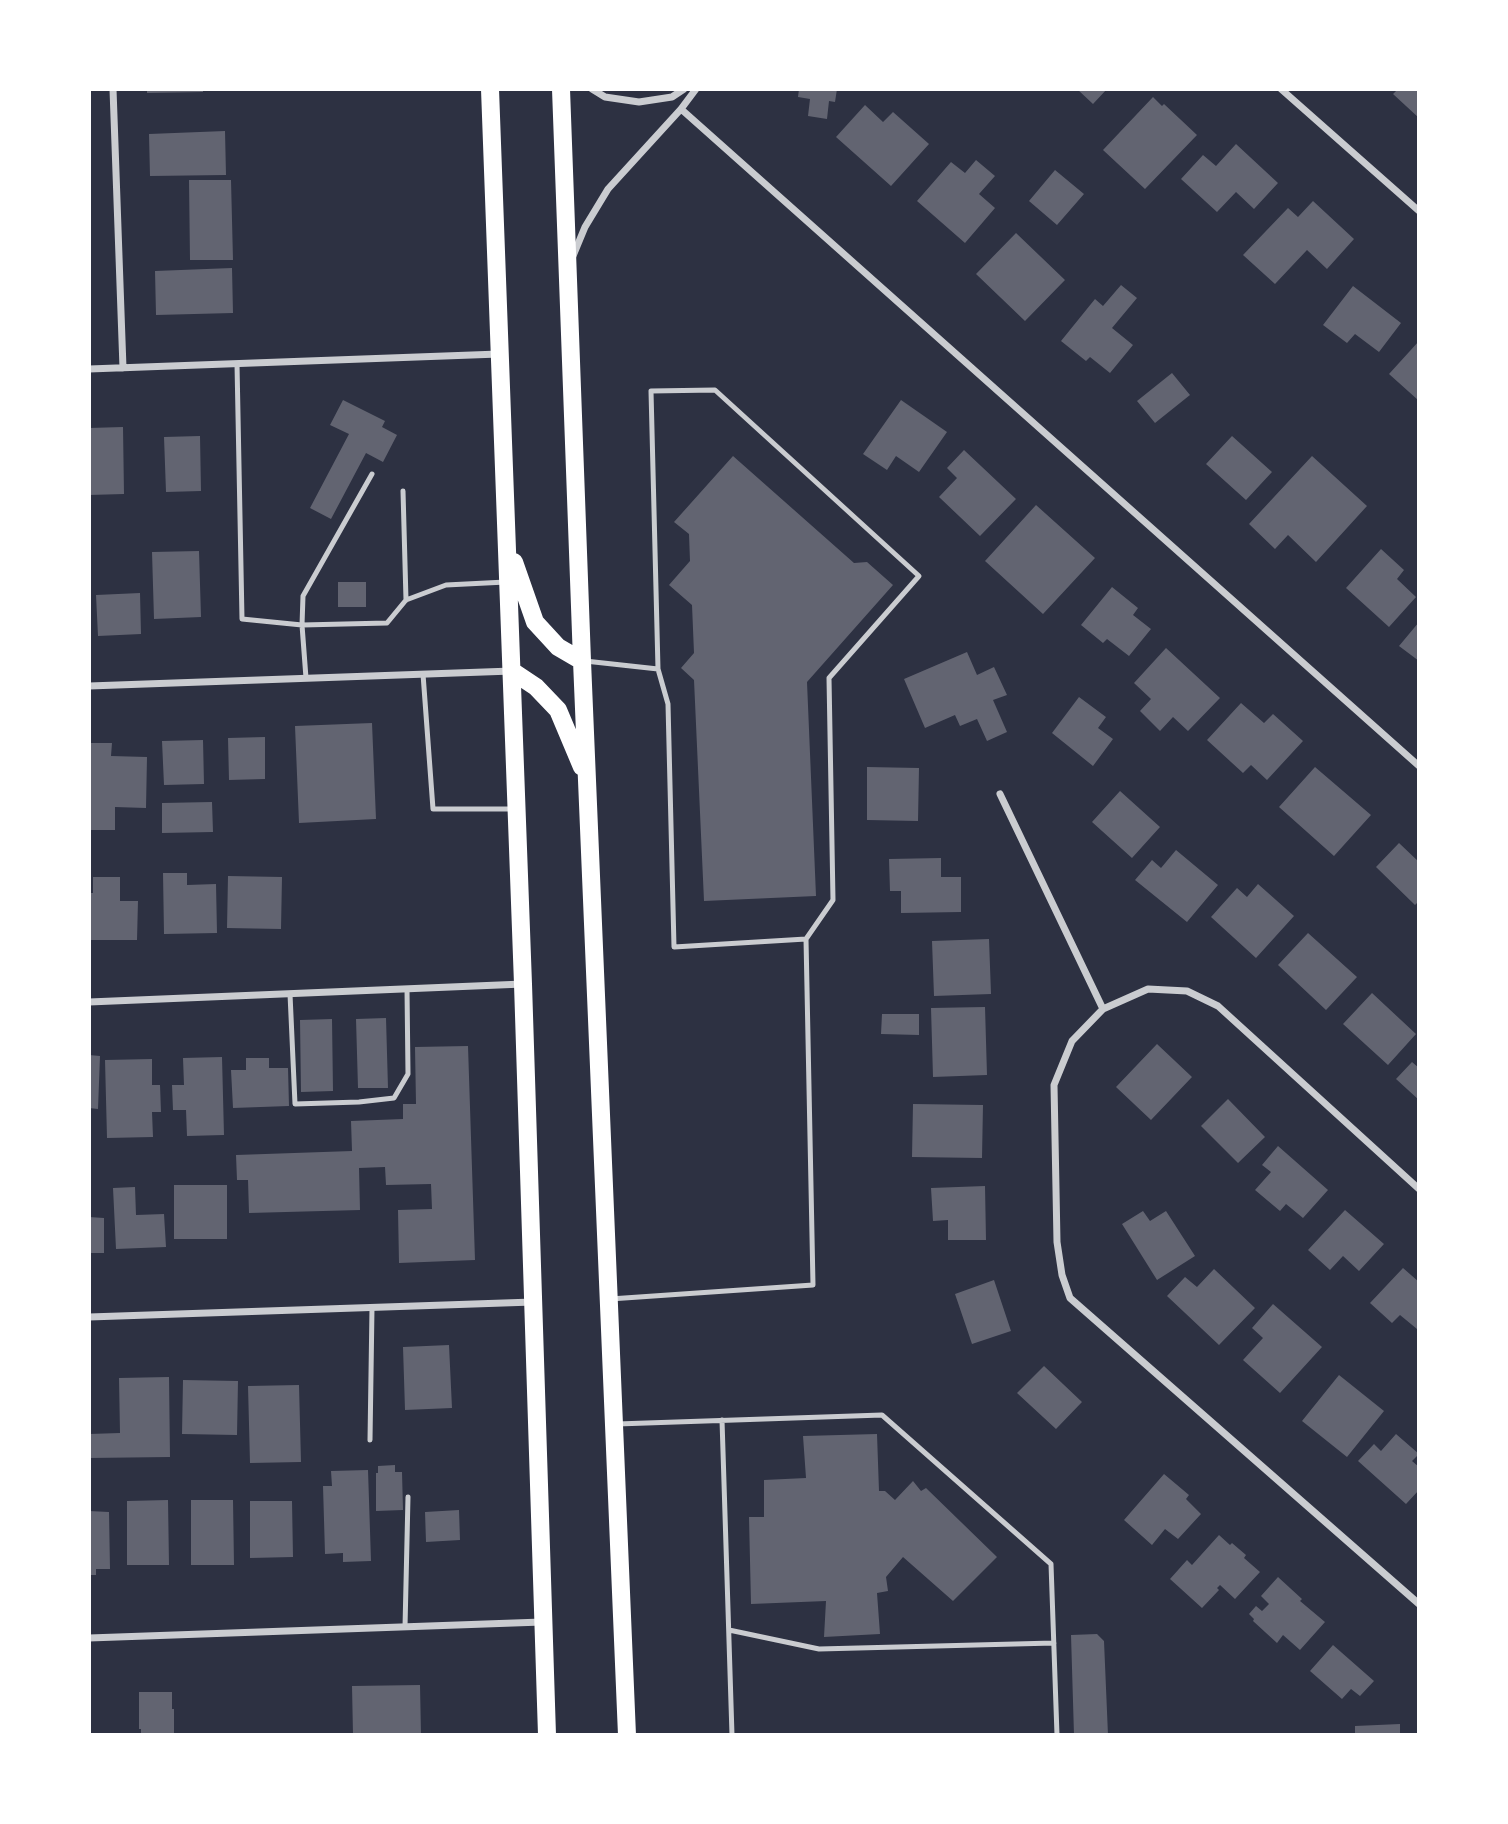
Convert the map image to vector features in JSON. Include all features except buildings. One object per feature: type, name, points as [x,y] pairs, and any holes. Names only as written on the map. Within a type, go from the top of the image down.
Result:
[{"type":"main road","points":[[490,89],[508,545],[547,1735]]},
{"type":"main road","points":[[561,89],[607,1299],[627,1735]]},
{"type":"main road","points":[[508,545],[535,622],[558,647],[582,661]]},
{"type":"main road","points":[[512,670],[536,687],[558,710],[587,780]]},
{"type":"street","points":[[113,89],[122,368]]},
{"type":"street","points":[[592,89],[605,97],[639,102],[672,97],[684,89]]},
{"type":"street","points":[[568,270],[584,227],[608,189],[696,89]]},
{"type":"street","points":[[1281,89],[1419,211]]},
{"type":"street","points":[[681,109],[1419,766]]},
{"type":"street","points":[[89,369],[499,354]]},
{"type":"street","points":[[89,686],[512,670]]},
{"type":"street","points":[[1000,794],[1103,1009]]},
{"type":"street","points":[[89,1002],[523,984]]},
{"type":"street","points":[[1419,1189],[1218,1006],[1187,991],[1147,989],[1103,1009],[1072,1041],[1054,1085],[1057,1242],[1062,1275],[1070,1298],[1419,1604]]},
{"type":"street","points":[[89,1317],[533,1302]]},
{"type":"street","points":[[89,1638],[542,1622]]},
{"type":"lane","points":[[237,364],[242,619],[302,625],[387,623],[406,600],[446,584],[509,582]]},
{"type":"lane","points":[[607,1299],[813,1285],[806,939],[833,900],[829,678],[919,576],[715,390],[651,391],[659,669],[668,704],[674,947],[806,939]]},
{"type":"lane","points":[[306,678],[303,596],[372,474]]},
{"type":"lane","points":[[403,491],[406,600]]},
{"type":"lane","points":[[582,661],[659,669]]},
{"type":"lane","points":[[423,674],[433,809],[517,809]]},
{"type":"lane","points":[[289,994],[295,1104],[346,1103],[394,1098],[408,1074],[407,989]]},
{"type":"lane","points":[[370,1440],[372,1308]]},
{"type":"lane","points":[[614,1424],[882,1415],[1051,1564],[1057,1735]]},
{"type":"lane","points":[[722,1420],[732,1735]]},
{"type":"lane","points":[[405,1627],[408,1497]]},
{"type":"lane","points":[[729,1630],[819,1649],[1054,1643]]}]
